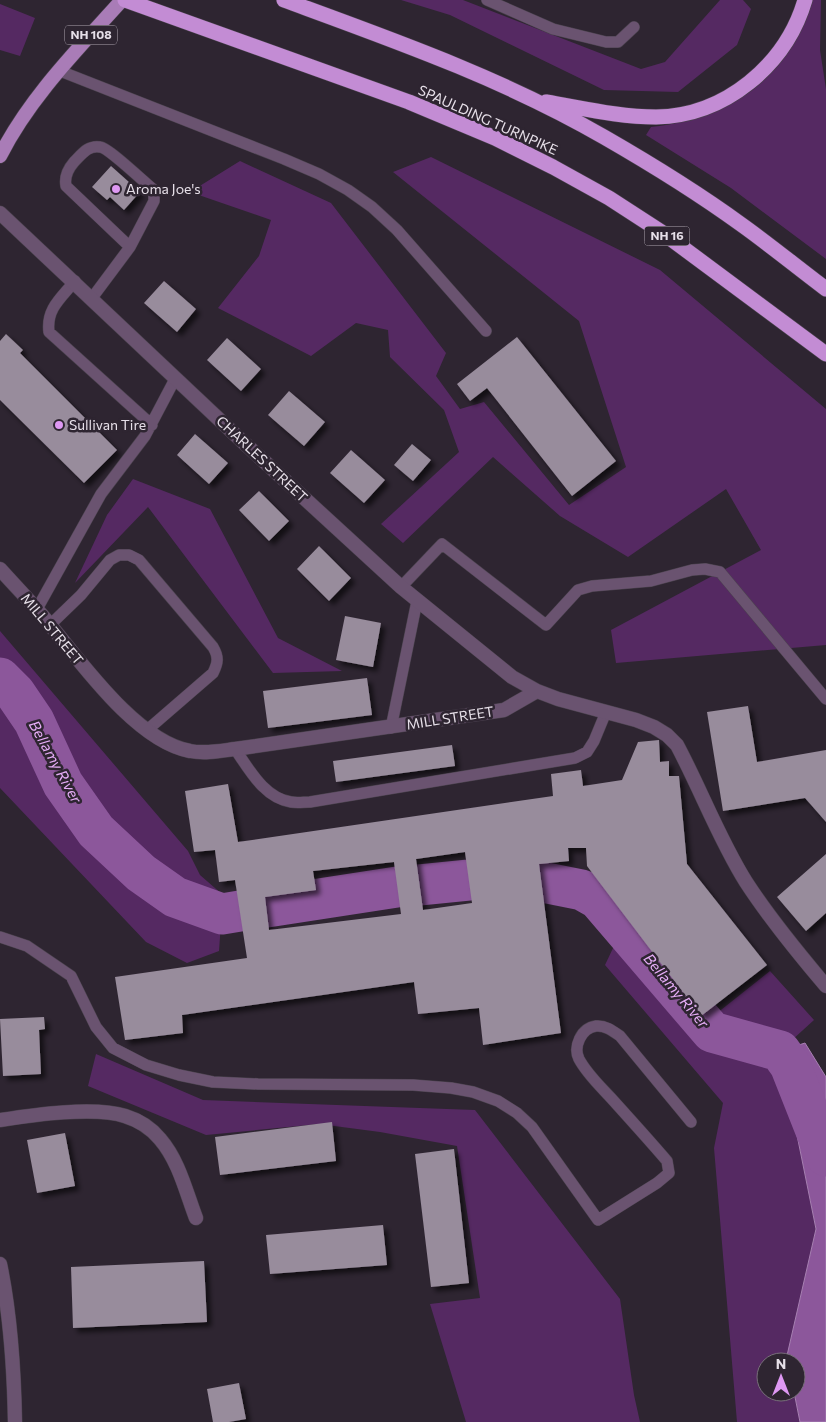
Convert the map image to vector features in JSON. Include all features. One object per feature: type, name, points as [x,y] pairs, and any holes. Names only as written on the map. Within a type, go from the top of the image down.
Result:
[{"type":"highway","name":"SPAULDING TURNPIKE","points":[[123,0],[452,119],[495,138],[609,198],[663,233],[826,354]]},
{"type":"highway","points":[[284,0],[404,44],[484,77],[603,136],[741,224],[826,289]]},
{"type":"highway","points":[[533,100],[634,116],[658,117],[704,108],[726,98],[745,86],[763,71],[778,54],[791,34],[805,0]]},
{"type":"main road","name":"NH 108","points":[[0,156],[25,114],[123,0]]},
{"type":"street","name":"CHARLES STREET","points":[[0,213],[401,587],[512,677],[537,691]]},
{"type":"street","name":"MILL STREET","points":[[0,569],[118,705],[146,731],[169,744],[189,751],[210,752],[235,749],[391,728],[504,710],[537,691]]},
{"type":"street","points":[[537,691],[654,727],[667,735],[677,745],[746,881],[769,915],[826,986]]},
{"type":"street","points":[[0,1120],[59,1113],[98,1112],[125,1115],[144,1124],[160,1138],[172,1157],[196,1218]]},
{"type":"street","points":[[1,1272],[10,1314],[15,1422]]},
{"type":"lane","points":[[487,0],[553,29],[606,42],[618,42],[634,27]]},
{"type":"lane","points":[[60,71],[284,158],[348,190],[372,207],[397,230],[486,331]]},
{"type":"lane","points":[[92,298],[130,247],[154,201],[154,190],[105,148],[94,147],[85,150],[69,168],[65,178],[66,186],[130,247]]},
{"type":"lane","points":[[74,281],[50,312],[47,321],[49,332],[152,425]]},
{"type":"lane","points":[[37,610],[102,494],[152,425],[176,379]]},
{"type":"lane","points":[[401,587],[442,544],[546,625],[578,590],[592,586],[651,581],[692,570],[705,569],[720,572],[826,699]]},
{"type":"lane","points":[[50,625],[81,595],[110,560],[119,555],[129,555],[139,560],[213,647],[217,654],[218,664],[213,673],[146,731]]},
{"type":"lane","points":[[391,728],[417,600]]},
{"type":"lane","points":[[235,749],[259,783],[276,797],[290,802],[310,802],[576,758],[587,752],[594,741],[606,712]]},
{"type":"lane","points":[[0,937],[27,946],[71,976],[96,1027],[113,1048],[146,1065],[179,1076],[214,1082],[258,1084],[413,1085],[473,1092],[498,1101],[517,1113],[532,1127],[598,1220],[657,1183],[669,1173],[667,1162],[593,1078],[579,1059],[577,1051],[579,1040],[587,1029],[596,1026],[608,1028],[620,1036],[692,1122]]},
{"type":"shaded area","points":[[401,0],[463,0],[641,69],[665,62],[720,0],[743,0],[751,9],[737,45],[678,92],[604,90],[450,15]]},
{"type":"shaded area","points":[[813,0],[821,0],[820,50],[826,89],[826,259],[731,188],[646,135],[651,127],[680,122],[707,114],[731,103],[753,89],[772,72],[789,51],[802,27]]},
{"type":"shaded area","points":[[0,4],[35,18],[20,56],[0,50]]},
{"type":"shaded area","points":[[431,157],[660,270],[826,409],[826,645],[616,663],[611,630],[761,550],[726,489],[628,557],[560,516],[493,457],[403,543],[381,524],[459,452],[444,410],[390,357],[388,330],[356,323],[311,356],[218,308],[259,256],[271,220],[190,192],[240,161],[331,203],[446,353],[436,376],[460,409],[484,402],[569,505],[626,467],[579,321],[393,172]]},
{"type":"shaded area","points":[[133,479],[210,509],[278,638],[342,671],[273,673],[148,507],[75,583],[107,515]]},
{"type":"shaded area","points":[[0,631],[188,851],[200,875],[223,895],[219,951],[187,963],[146,942],[0,788]]},
{"type":"shaded area","points":[[624,925],[702,1025],[770,971],[814,1020],[780,1051],[816,1229],[789,1352],[756,1352],[756,1402],[796,1402],[800,1422],[737,1422],[714,1148],[723,1103],[605,965]]},
{"type":"shaded area","points":[[805,1043],[826,1077],[826,1422],[800,1422],[796,1402],[806,1402],[806,1352],[788,1352],[816,1229],[780,1051]]},
{"type":"shaded area","points":[[96,1054],[203,1100],[475,1110],[620,1299],[634,1395],[640,1422],[466,1422],[430,1304],[480,1298],[457,1146],[380,1132],[319,1124],[206,1135],[88,1086]]},
{"type":"building","name":"Aroma Joe's","points":[[111,166],[140,192],[124,210],[110,197],[107,200],[92,187]]},
{"type":"building","points":[[164,281],[196,309],[177,332],[144,303]]},
{"type":"building","name":"Sullivan Tire","points":[[6,334],[23,350],[20,353],[117,450],[84,483],[0,400],[0,341]]},
{"type":"building","points":[[517,337],[616,461],[572,496],[487,388],[470,401],[457,384]]},
{"type":"building","points":[[227,338],[261,369],[241,391],[207,360]]},
{"type":"building","points":[[289,391],[325,422],[304,446],[268,415]]},
{"type":"building","points":[[195,434],[228,463],[209,484],[177,455]]},
{"type":"building","points":[[412,444],[431,460],[413,481],[394,465]]},
{"type":"building","points":[[351,450],[385,480],[364,503],[330,473]]},
{"type":"building","points":[[259,491],[289,521],[269,541],[239,510]]},
{"type":"building","points":[[319,546],[351,578],[329,601],[297,569]]},
{"type":"building","points":[[345,616],[381,623],[373,667],[336,660]]},
{"type":"building","points":[[367,678],[372,715],[268,728],[263,691]]},
{"type":"building","points":[[748,706],[757,762],[826,750],[826,822],[805,798],[723,811],[707,712]]},
{"type":"building","points":[[659,740],[660,762],[669,761],[669,776],[679,776],[687,864],[767,965],[701,1016],[587,866],[586,848],[568,848],[569,861],[539,864],[561,1033],[483,1045],[479,1008],[418,1014],[414,982],[182,1015],[183,1033],[125,1040],[115,977],[247,958],[235,880],[219,882],[215,850],[194,852],[185,791],[228,784],[238,842],[553,796],[551,774],[581,770],[583,786],[622,780],[638,742]],"holes":[[[465,852],[472,903],[423,910],[416,859]],[[394,862],[401,914],[269,930],[265,897],[316,890],[313,871]]]},
{"type":"building","points":[[452,745],[455,766],[336,782],[333,761]]},
{"type":"building","points":[[826,854],[826,913],[806,931],[777,897]]},
{"type":"building","points":[[44,1017],[45,1029],[39,1030],[41,1074],[3,1076],[0,1019]]},
{"type":"building","points":[[332,1122],[336,1161],[220,1175],[215,1137]]},
{"type":"building","points":[[65,1133],[75,1186],[37,1193],[27,1140]]},
{"type":"building","points":[[454,1149],[469,1283],[431,1287],[415,1154]]},
{"type":"building","points":[[383,1225],[387,1265],[270,1274],[266,1235]]},
{"type":"building","points":[[204,1261],[207,1322],[73,1328],[71,1267]]},
{"type":"building","points":[[239,1383],[246,1419],[213,1422],[207,1389]]},
{"type":"waterway","name":"Bellamy River","points":[[0,678],[15,693],[34,721],[63,784],[96,831],[141,873],[175,897],[222,914],[240,911]]},
{"type":"waterway","name":"Bellamy River","points":[[419,885],[469,880]]},
{"type":"waterway","name":"Bellamy River","points":[[542,882],[582,890],[598,899],[712,1032],[780,1051],[790,1065],[826,1156]]},
{"type":"waterway","name":"Bellamy River","points":[[267,907],[397,887]]},
{"type":"place","name":"Aroma Joe's","points":[[116,189]]},
{"type":"place","name":"Sullivan Tire","points":[[59,425]]}]
